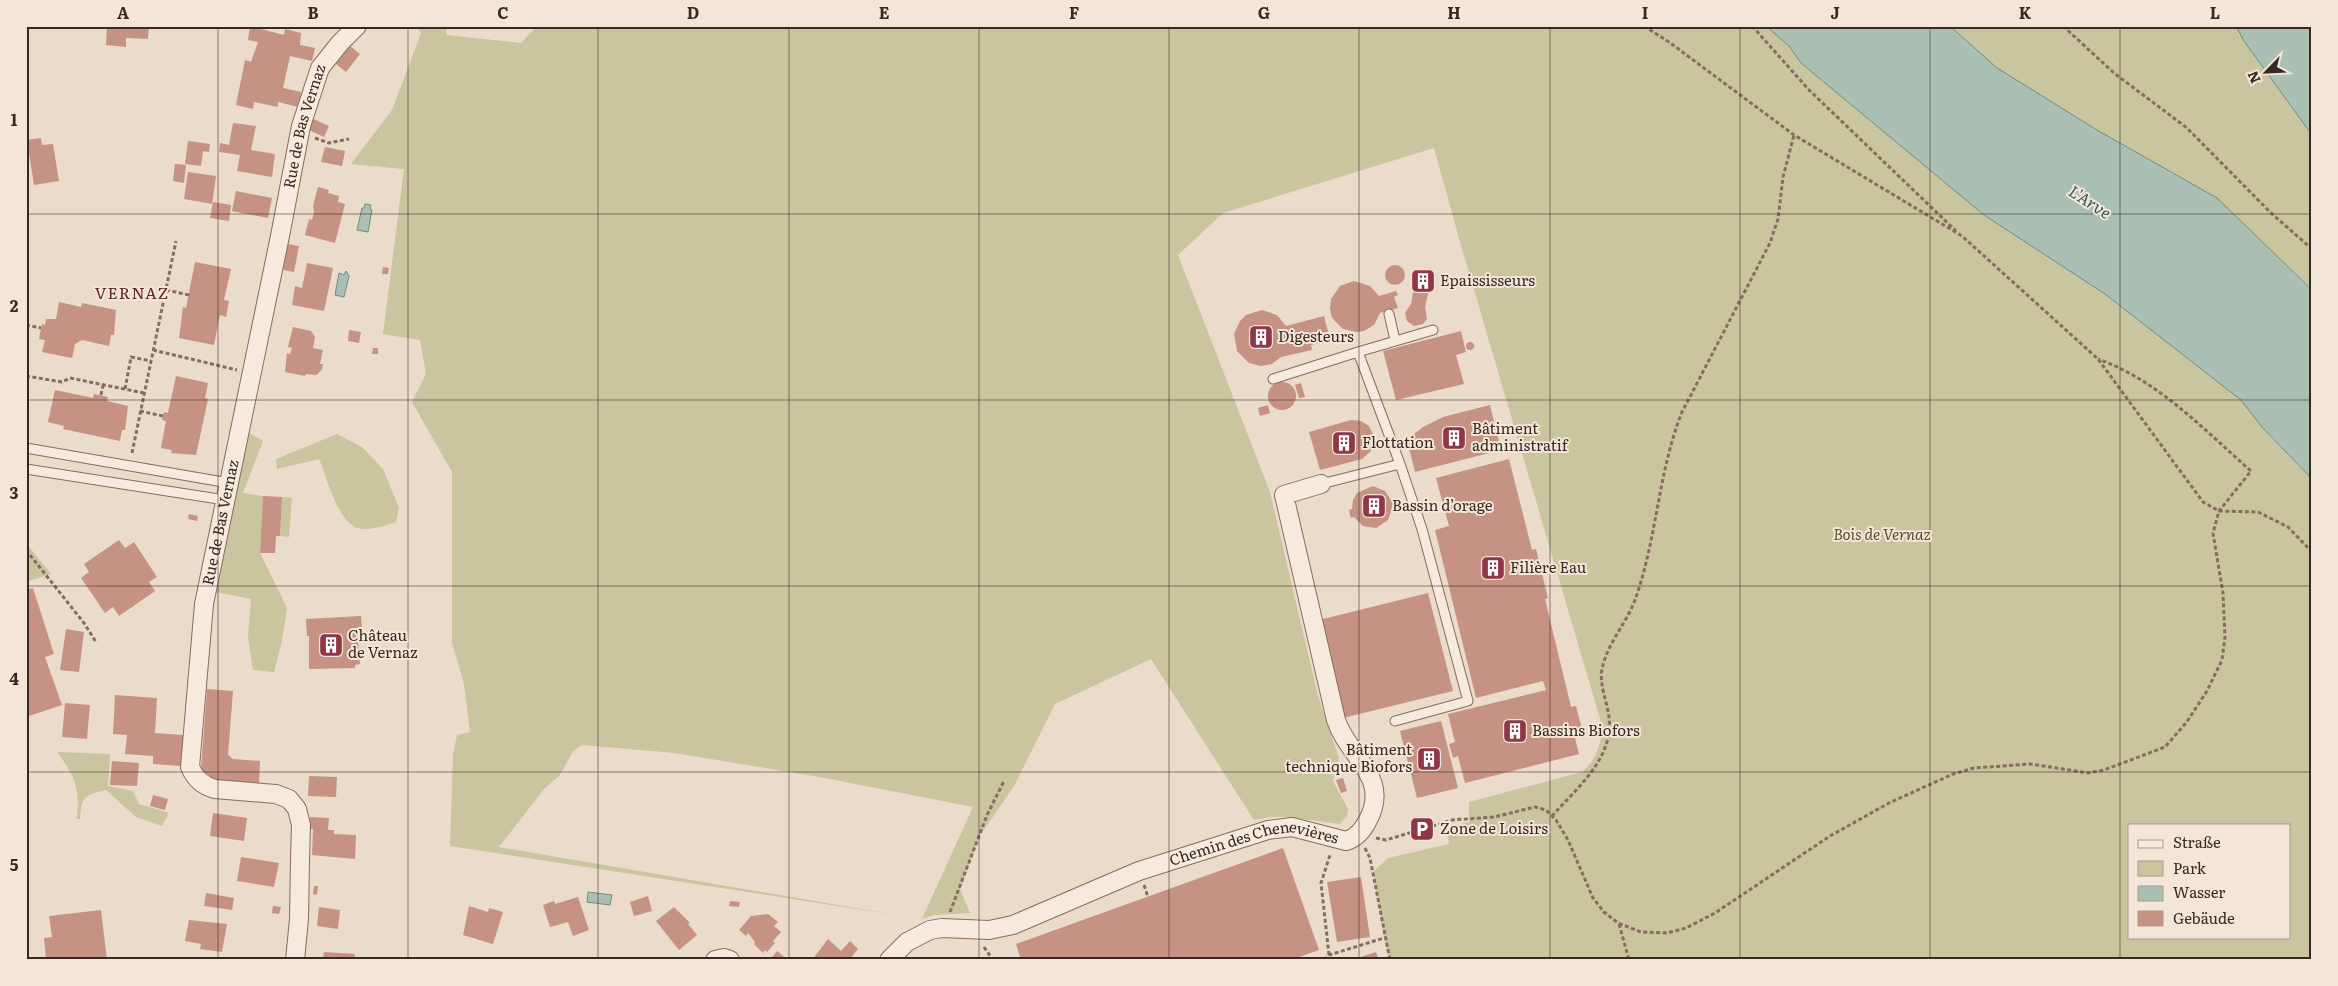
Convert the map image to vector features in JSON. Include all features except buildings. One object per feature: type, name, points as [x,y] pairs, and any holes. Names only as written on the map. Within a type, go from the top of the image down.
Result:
[{"type":"street","name":"Rue de Bas Vernaz","points":[[295,960],[299,919],[301,825],[297,809],[289,799],[276,794],[208,787],[196,777],[190,767],[201,621],[300,133],[313,84],[320,68],[340,43],[357,26]]},
{"type":"street","name":"Chemin des Chenevières","points":[[942,928],[989,930],[1013,924],[1140,871],[1277,828],[1292,827],[1346,841],[1358,834],[1372,810],[1375,795],[1372,779],[1364,764],[1344,740],[1336,720],[1284,495],[1321,484]]},
{"type":"street","points":[[889,960],[907,942],[930,930],[942,928]]},
{"type":"street","points":[[715,960],[724,958],[730,960]]},
{"type":"lane","points":[[1389,314],[1396,340]]},
{"type":"lane","points":[[1273,379],[1433,330]]},
{"type":"lane","points":[[1358,352],[1422,529],[1468,701],[1395,721]]},
{"type":"lane","points":[[26,448],[229,483]]},
{"type":"lane","points":[[1321,484],[1400,464]]},
{"type":"lane","points":[[26,469],[225,500]]},
{"type":"path","points":[[1644,26],[1794,135],[1962,236]]},
{"type":"path","points":[[1752,26],[1810,91],[1962,236],[2098,359],[2203,502],[2219,511],[2258,512],[2288,527],[2312,552]]},
{"type":"path","points":[[2063,26],[2114,73],[2187,128],[2271,213],[2312,249]]},
{"type":"path","points":[[300,133],[328,143],[349,139]]},
{"type":"path","points":[[1552,816],[1596,766],[1603,754],[1609,720],[1601,670],[1606,654],[1634,601],[1644,568],[1672,438],[1682,412],[1770,243],[1778,220],[1784,177],[1794,135]]},
{"type":"path","points":[[129,466],[176,240]]},
{"type":"path","points":[[166,290],[189,295]]},
{"type":"path","points":[[26,325],[41,328]]},
{"type":"path","points":[[153,350],[252,374]]},
{"type":"path","points":[[125,389],[131,357],[151,361]]},
{"type":"path","points":[[1386,840],[1452,820],[1494,817],[1535,807],[1546,810],[1568,840],[1593,898],[1604,912],[1618,923],[1641,932],[1667,934],[1686,928],[1715,913],[1830,836],[1889,803],[1953,774],[1974,768],[2031,764],[2088,773],[2104,770],[2165,747],[2186,723],[2222,660],[2225,637],[2223,593],[2213,532],[2219,511],[2250,471],[2162,392],[2120,367],[2098,359]]},
{"type":"path","points":[[26,376],[62,382],[70,378],[144,393]]},
{"type":"path","points":[[101,395],[103,384]]},
{"type":"path","points":[[140,412],[163,416]]},
{"type":"path","points":[[26,550],[96,642]]},
{"type":"path","points":[[942,928],[955,902],[986,815],[1004,781]]},
{"type":"path","points":[[1358,834],[1370,858],[1384,938],[1390,960]]},
{"type":"path","points":[[1328,955],[1320,883],[1336,839]]},
{"type":"path","points":[[1618,923],[1629,960]]},
{"type":"path","points":[[1324,960],[1328,955],[1384,938]]},
{"type":"green space","name":"Bois de Vernaz","points":[[415,26],[447,26],[446,35],[521,43],[537,26],[1766,26],[1789,46],[1801,63],[1984,215],[2105,294],[2241,400],[2262,427],[2312,479],[2312,960],[1390,960],[1384,938],[1373,872],[1388,858],[1449,844],[1446,827],[1469,822],[1469,802],[1582,772],[1592,762],[1598,750],[1601,736],[1601,722],[1434,148],[1223,213],[1178,255],[1270,492],[1318,696],[1339,758],[1333,781],[1348,809],[1347,816],[1340,824],[1287,817],[1270,817],[1254,820],[1151,659],[1055,704],[1014,786],[979,837],[960,889],[970,913],[934,915],[922,919],[973,807],[825,778],[675,753],[582,745],[573,751],[560,775],[544,789],[499,847],[896,915],[450,846],[453,755],[457,735],[470,732],[464,684],[452,643],[452,472],[412,402],[426,374],[420,340],[383,334],[404,169],[351,164],[392,110],[421,33]]},
{"type":"green space","points":[[1950,26],[2254,26],[2283,94],[2312,135],[2312,290],[2217,198],[2097,130],[1997,68]]},
{"type":"green space","points":[[249,433],[263,441],[243,493],[263,496],[260,553],[287,608],[282,641],[274,672],[253,670],[248,637],[251,599],[216,592]]},
{"type":"green space","points":[[337,434],[362,447],[383,469],[399,508],[396,522],[377,528],[366,529],[357,528],[349,522],[336,503],[319,459],[277,469],[276,459]]},
{"type":"green space","points":[[282,497],[292,498],[289,537],[280,536]]},
{"type":"green space","points":[[26,543],[51,574],[26,582]]},
{"type":"green space","points":[[57,752],[110,754],[108,786],[133,791],[139,804],[169,813],[162,826],[136,817],[106,790],[93,794],[83,801],[80,819],[77,819],[78,799],[75,783]]},
{"type":"water","name":"L'Arve","points":[[1766,26],[1950,26],[1997,68],[2097,130],[2217,198],[2312,290],[2312,479],[2262,427],[2241,400],[2105,294],[1984,215],[1801,63],[1789,46]]},
{"type":"water","points":[[2236,26],[2312,26],[2312,135],[2244,41]]},
{"type":"water","points":[[365,204],[371,205],[370,209],[372,210],[368,232],[357,230],[362,208],[364,208]]},
{"type":"water","points":[[346,271],[349,276],[344,297],[335,295],[339,273],[344,275]]},
{"type":"water","points":[[588,892],[612,895],[610,905],[587,902]]},
{"type":"place","name":"Epaississeurs","points":[[1423,281]]},
{"type":"place","name":"Digesteurs","points":[[1261,337]]},
{"type":"place","name":"Bâtiment administratif","points":[[1454,438]]},
{"type":"place","name":"Flottation","points":[[1344,443]]},
{"type":"place","name":"Bassin d’orage","points":[[1374,506]]},
{"type":"place","name":"Filière Eau","points":[[1493,568]]},
{"type":"place","name":"Château de Vernaz","points":[[331,645]]},
{"type":"place","name":"Bassins Biofors","points":[[1515,731]]},
{"type":"place","name":"Bâtiment technique Biofors","points":[[1429,759]]},
{"type":"place","name":"Zone de Loisirs","points":[[1422,829]]},
{"type":"district","name":"VERNAZ","points":[[132,293]]}]
